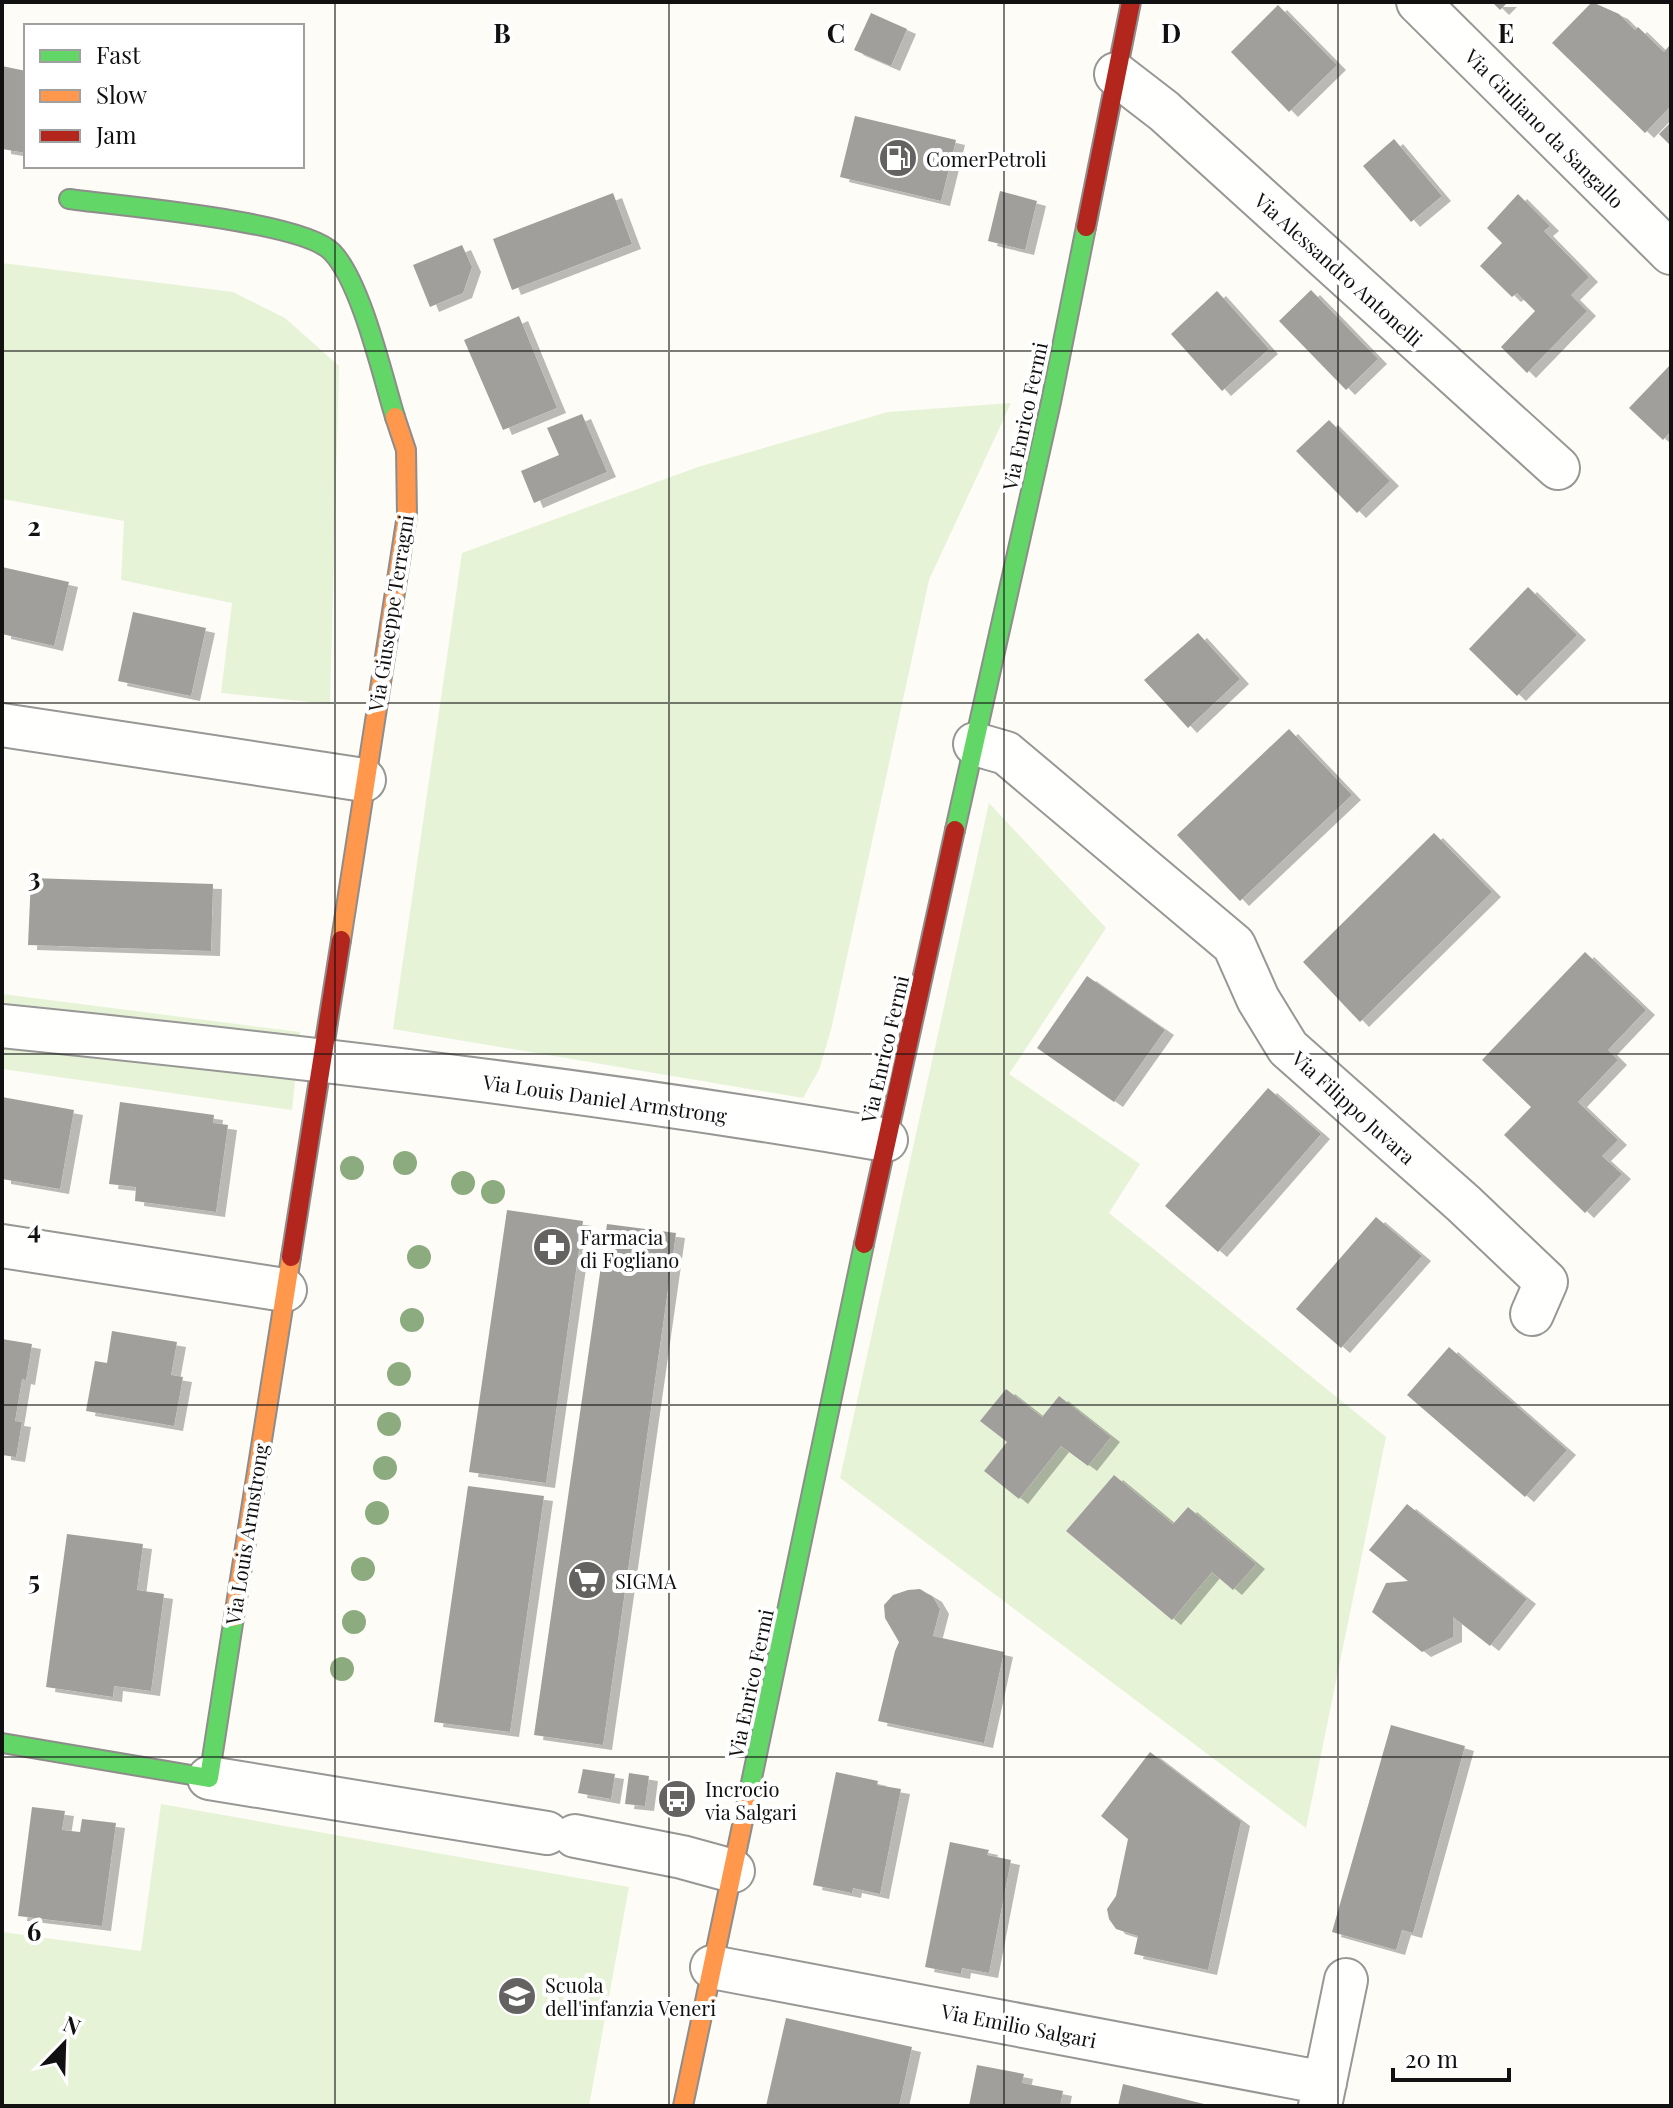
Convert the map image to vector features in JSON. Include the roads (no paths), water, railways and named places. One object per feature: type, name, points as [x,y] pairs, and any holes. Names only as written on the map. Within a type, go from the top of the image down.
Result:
[{"type":"street","name":"Via Enrico Fermi","points":[[683,2106],[886,1140],[1057,374],[1131,2]]},
{"type":"street","name":"Via Giuliano da Sangallo","points":[[1418,2],[1671,253]]},
{"type":"street","name":"Via Alessandro Antonelli","points":[[1116,74],[1164,111],[1558,468]]},
{"type":"street","name":"Via Giuseppe Terragni","points":[[69,199],[260,225],[295,233],[330,249],[346,270],[376,350],[406,450],[407,515],[364,780],[324,1059]]},
{"type":"street","points":[[2,725],[364,780]]},
{"type":"street","name":"Via Filippo Juvara","points":[[975,744],[1006,753],[1234,945],[1258,999],[1288,1048],[1464,1204],[1546,1282],[1532,1314]]},
{"type":"street","name":"Via Louis Daniel Armstrong","points":[[2,1026],[324,1059],[886,1140]]},
{"type":"street","name":"Via Louis Armstrong","points":[[209,1778],[324,1059]]},
{"type":"street","points":[[2,1246],[285,1290]]},
{"type":"street","points":[[2,1743],[561,1835],[682,1857],[733,1871]]},
{"type":"street","name":"Via Emilio Salgari","points":[[712,1967],[1322,2095],[1346,1980]]},
{"type":"place","name":"ComerPetroli","points":[[898,158]]},
{"type":"place","name":"Farmacia di Fogliano","points":[[552,1247]]},
{"type":"place","name":"SIGMA","points":[[587,1580]]},
{"type":"place","name":"Incrocio via Salgari","points":[[677,1799]]},
{"type":"place","name":"Scuola dell'infanzia Veneri","points":[[517,1996]]}]
